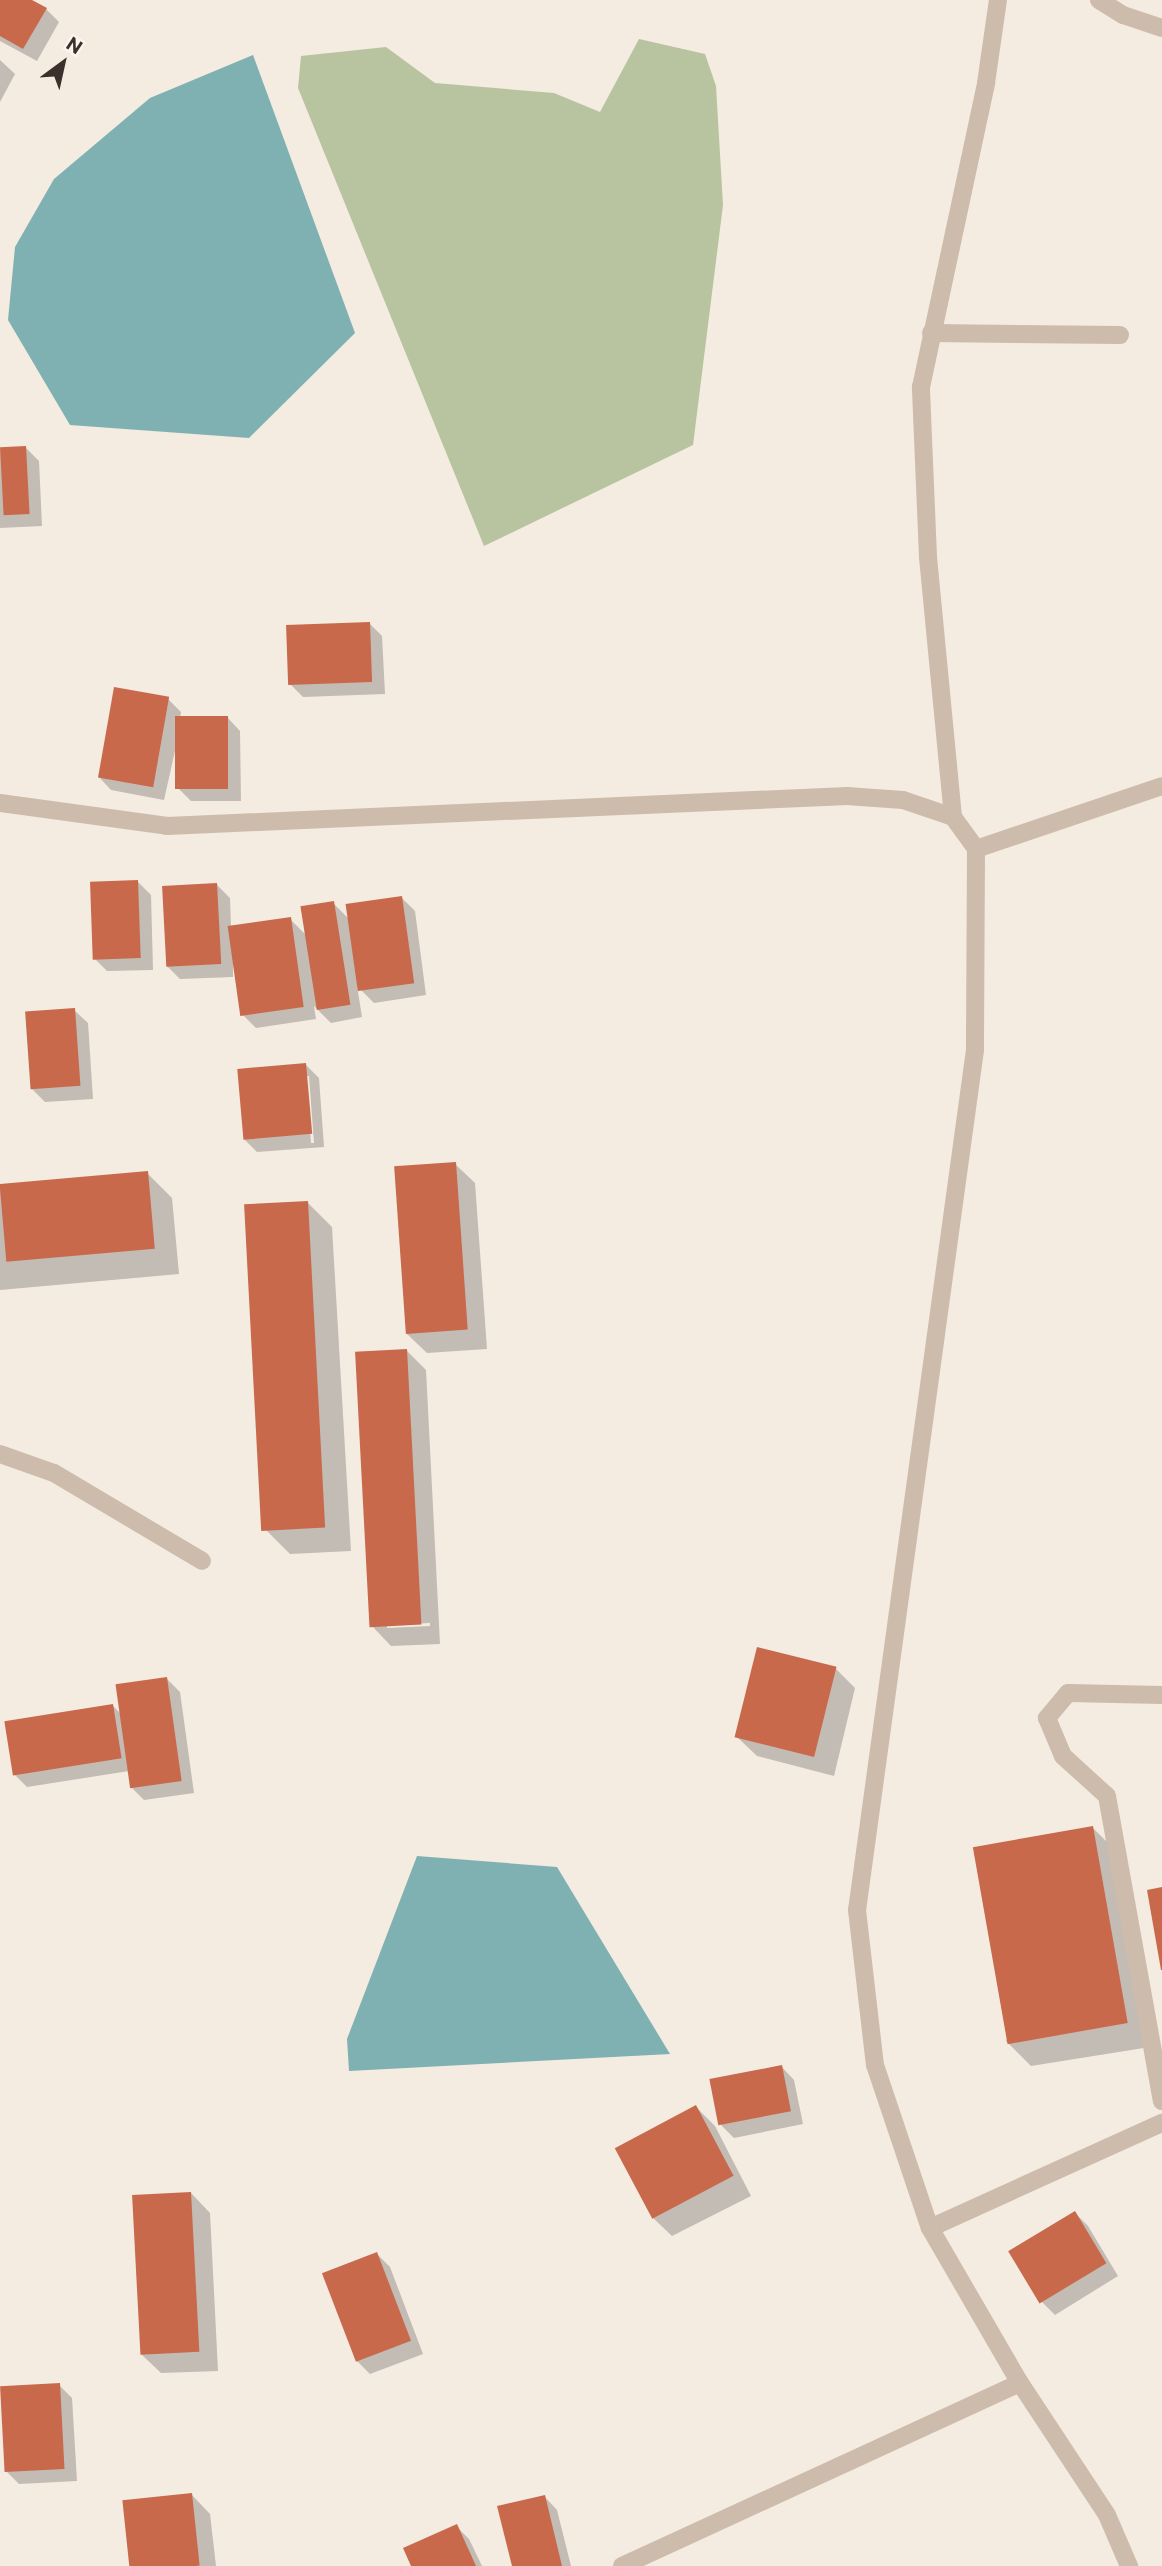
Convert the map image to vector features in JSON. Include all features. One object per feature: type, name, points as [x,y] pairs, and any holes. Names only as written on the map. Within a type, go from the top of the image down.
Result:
[{"type":"street","points":[[998,0],[986,83],[921,387],[928,544],[953,817],[976,849],[975,1050],[857,1910],[875,2065],[930,2228],[1020,2383],[1107,2515],[1129,2566]]},
{"type":"street","points":[[1099,0],[1123,15],[1162,28]]},
{"type":"street","points":[[931,333],[1120,335]]},
{"type":"street","points":[[976,849],[1162,786]]},
{"type":"street","points":[[0,803],[167,826],[847,796],[903,800],[953,817]]},
{"type":"street","points":[[0,1454],[54,1473],[202,1560]]},
{"type":"street","points":[[1162,1695],[1068,1693],[1047,1718],[1063,1756],[1107,1796],[1162,2101]]},
{"type":"street","points":[[930,2228],[1162,2123]]},
{"type":"street","points":[[622,2566],[1020,2383]]},
{"type":"green space","points":[[639,39],[705,54],[716,86],[723,205],[693,445],[484,546],[298,88],[301,56],[386,47],[435,83],[554,93],[600,112]]},
{"type":"water","points":[[253,55],[355,333],[249,438],[70,425],[8,320],[15,247],[54,179],[150,98]]},
{"type":"water","points":[[417,1856],[557,1867],[670,2054],[349,2071],[347,2039]]},
{"type":"building","points":[[0,0],[32,0],[47,8],[23,49],[0,36]]},
{"type":"building","points":[[26,446],[30,514],[4,515],[0,447]]},
{"type":"building","points":[[370,622],[372,682],[288,685],[286,625]]},
{"type":"building","points":[[114,687],[169,697],[153,787],[98,778]]},
{"type":"building","points":[[175,716],[228,716],[228,789],[175,789]]},
{"type":"building","points":[[138,880],[141,958],[93,960],[90,882]]},
{"type":"building","points":[[217,883],[221,964],[166,967],[162,886]]},
{"type":"building","points":[[402,896],[414,983],[358,991],[346,904]]},
{"type":"building","points":[[334,901],[350,1005],[317,1010],[300,906]]},
{"type":"building","points":[[291,917],[304,1007],[240,1016],[228,926]]},
{"type":"building","points":[[75,1008],[80,1086],[31,1089],[25,1011]]},
{"type":"building","points":[[306,1063],[312,1134],[243,1140],[237,1069]]},
{"type":"building","points":[[456,1162],[468,1330],[406,1334],[394,1166]]},
{"type":"building","points":[[148,1171],[155,1249],[6,1262],[0,1184]]},
{"type":"building","points":[[308,1201],[325,1528],[261,1531],[244,1204]]},
{"type":"building","points":[[407,1349],[421,1625],[370,1627],[355,1352]]},
{"type":"building","points":[[757,1647],[837,1667],[814,1757],[735,1737]]},
{"type":"building","points":[[167,1677],[182,1781],[130,1788],[116,1684]]},
{"type":"building","points":[[113,1704],[122,1758],[13,1776],[4,1721]]},
{"type":"building","points":[[1093,1826],[1128,2023],[1008,2044],[973,1847]]},
{"type":"building","points":[[1162,1887],[1162,1970],[1161,1970],[1147,1890]]},
{"type":"building","points":[[782,2065],[791,2111],[718,2125],[709,2079]]},
{"type":"building","points":[[696,2105],[734,2176],[652,2219],[615,2148]]},
{"type":"building","points":[[191,2192],[199,2352],[140,2355],[132,2195]]},
{"type":"building","points":[[1075,2211],[1106,2263],[1040,2303],[1008,2251]]},
{"type":"building","points":[[377,2252],[411,2341],[356,2362],[322,2273]]},
{"type":"building","points":[[60,2383],[65,2469],[5,2472],[0,2386]]},
{"type":"building","points":[[192,2493],[200,2566],[129,2566],[122,2500]]},
{"type":"building","points":[[545,2495],[562,2566],[512,2566],[497,2506]]},
{"type":"building","points":[[457,2524],[476,2566],[411,2566],[403,2548]]}]
